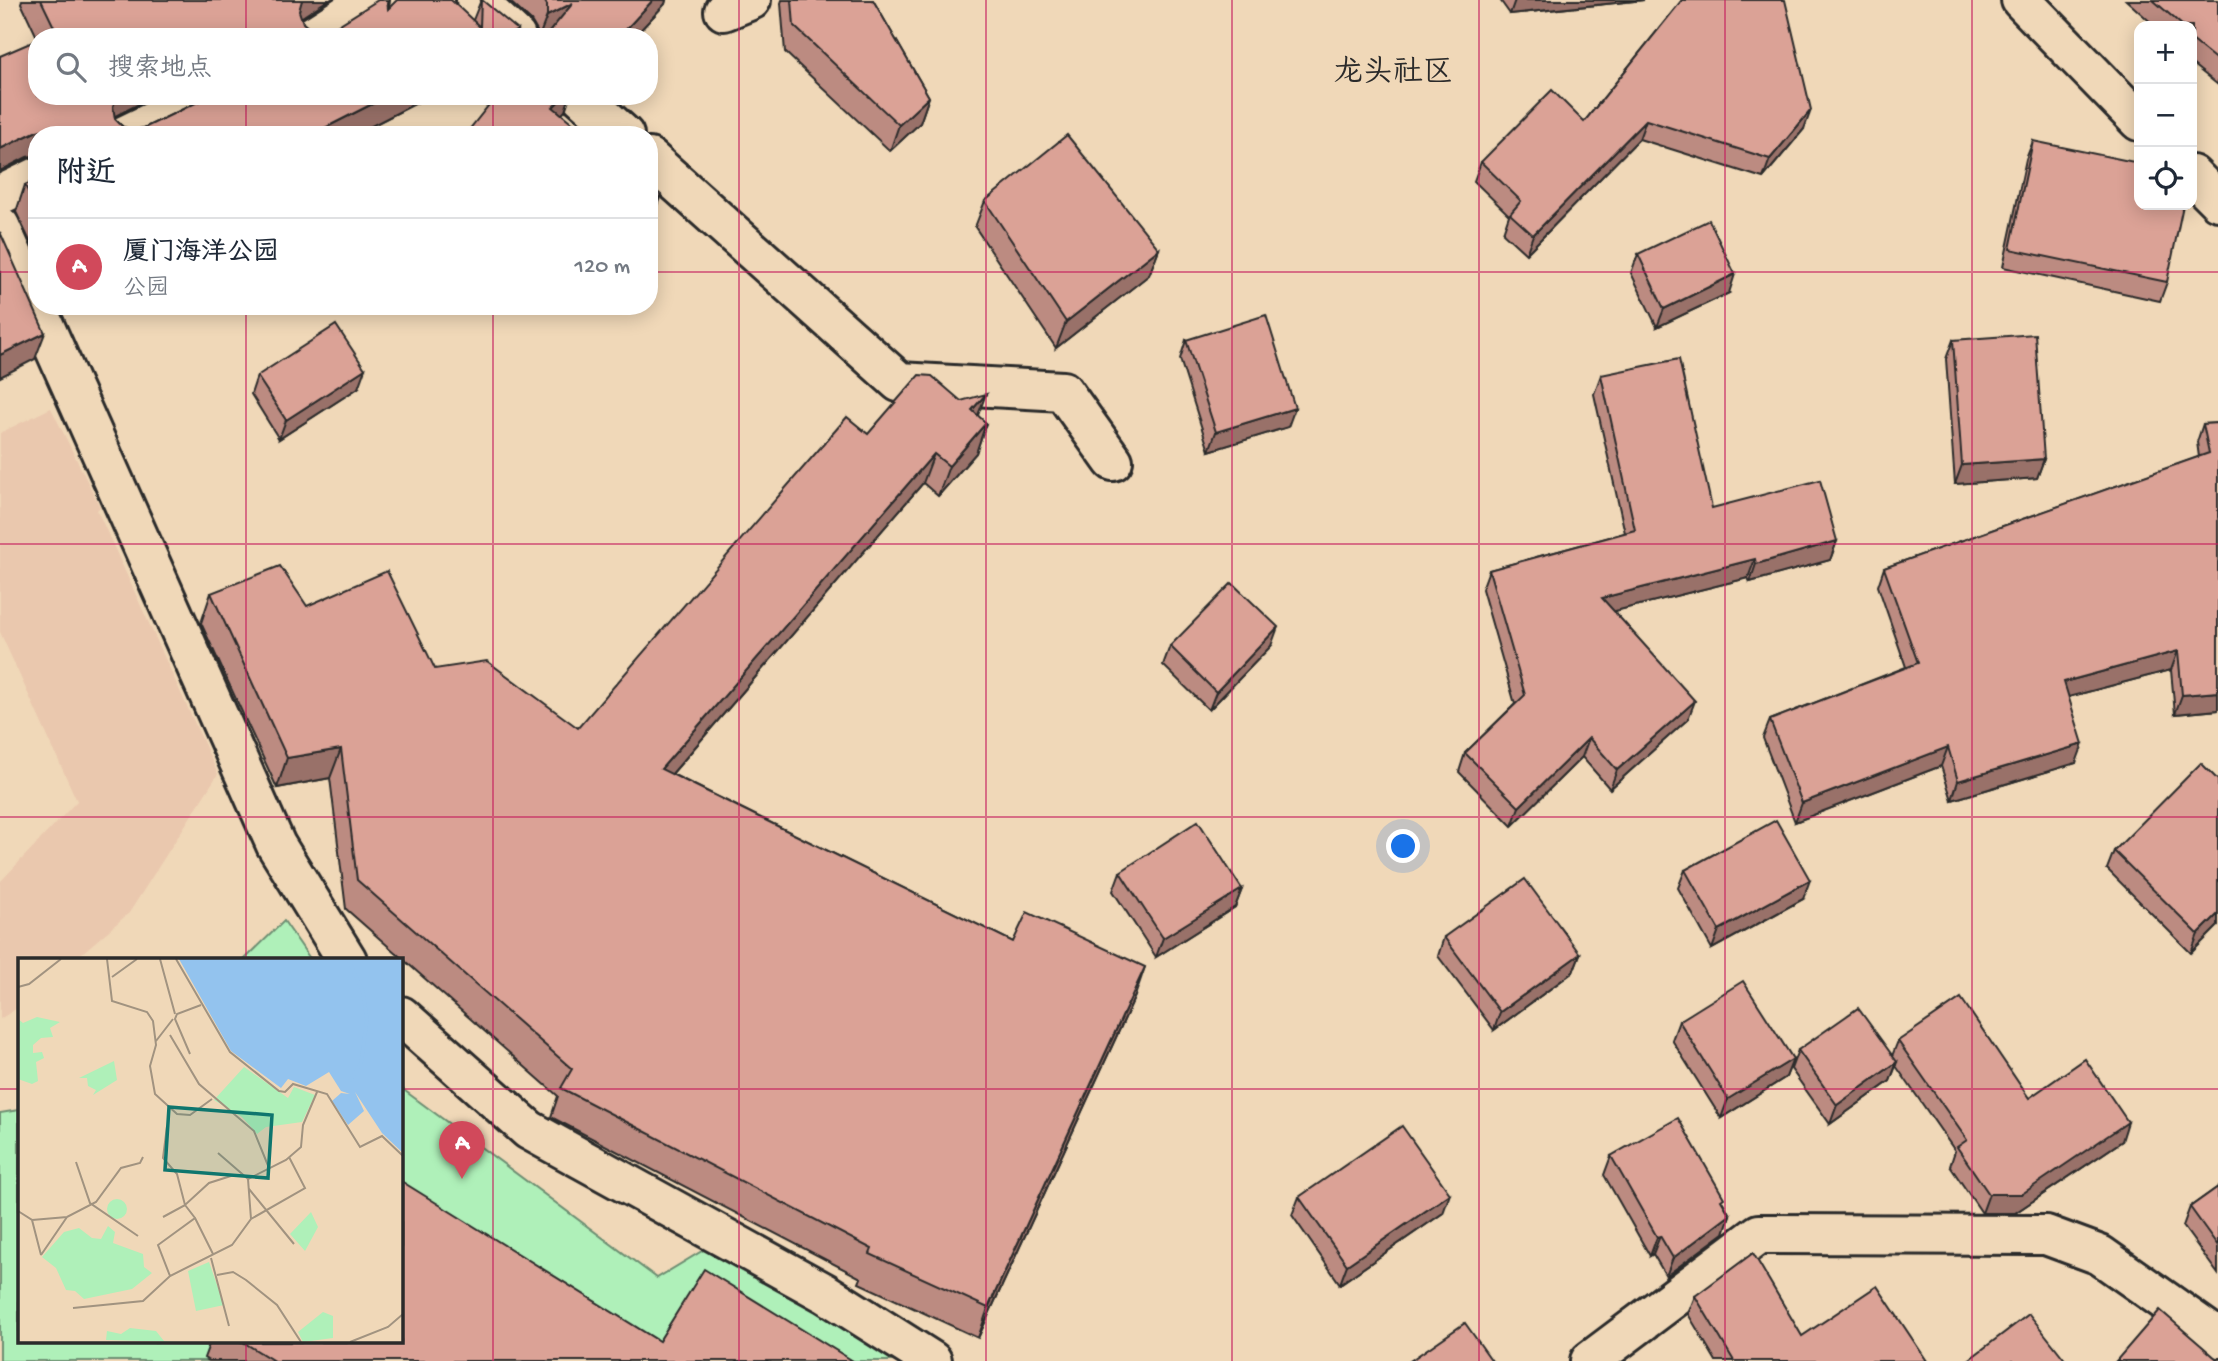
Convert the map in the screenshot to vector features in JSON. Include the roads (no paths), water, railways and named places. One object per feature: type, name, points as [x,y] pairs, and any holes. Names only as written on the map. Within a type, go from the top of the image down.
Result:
[{"type":"street","points":[[325,28],[369,0]]},
{"type":"street","points":[[476,0],[506,28]]},
{"type":"street","points":[[2021,0],[2134,116]]},
{"type":"street","points":[[143,126],[187,105]]},
{"type":"street","points":[[591,105],[614,126]]},
{"type":"street","points":[[658,166],[899,382],[1063,391],[1113,461]]},
{"type":"street","points":[[2197,180],[2218,201]]},
{"type":"street","points":[[0,195],[28,181]]},
{"type":"street","points":[[0,226],[28,289]]},
{"type":"street","points":[[40,315],[276,845],[346,958]]},
{"type":"street","points":[[402,1017],[530,1130],[825,1293],[932,1361]]},
{"type":"street","points":[[1590,1361],[1759,1234],[2046,1236],[2100,1255],[2218,1338]]},
{"type":"place","name":"厦门海洋公园","points":[[462,1179]]},
{"type":"district","name":"龙头社区","points":[[1393,74]]}]
